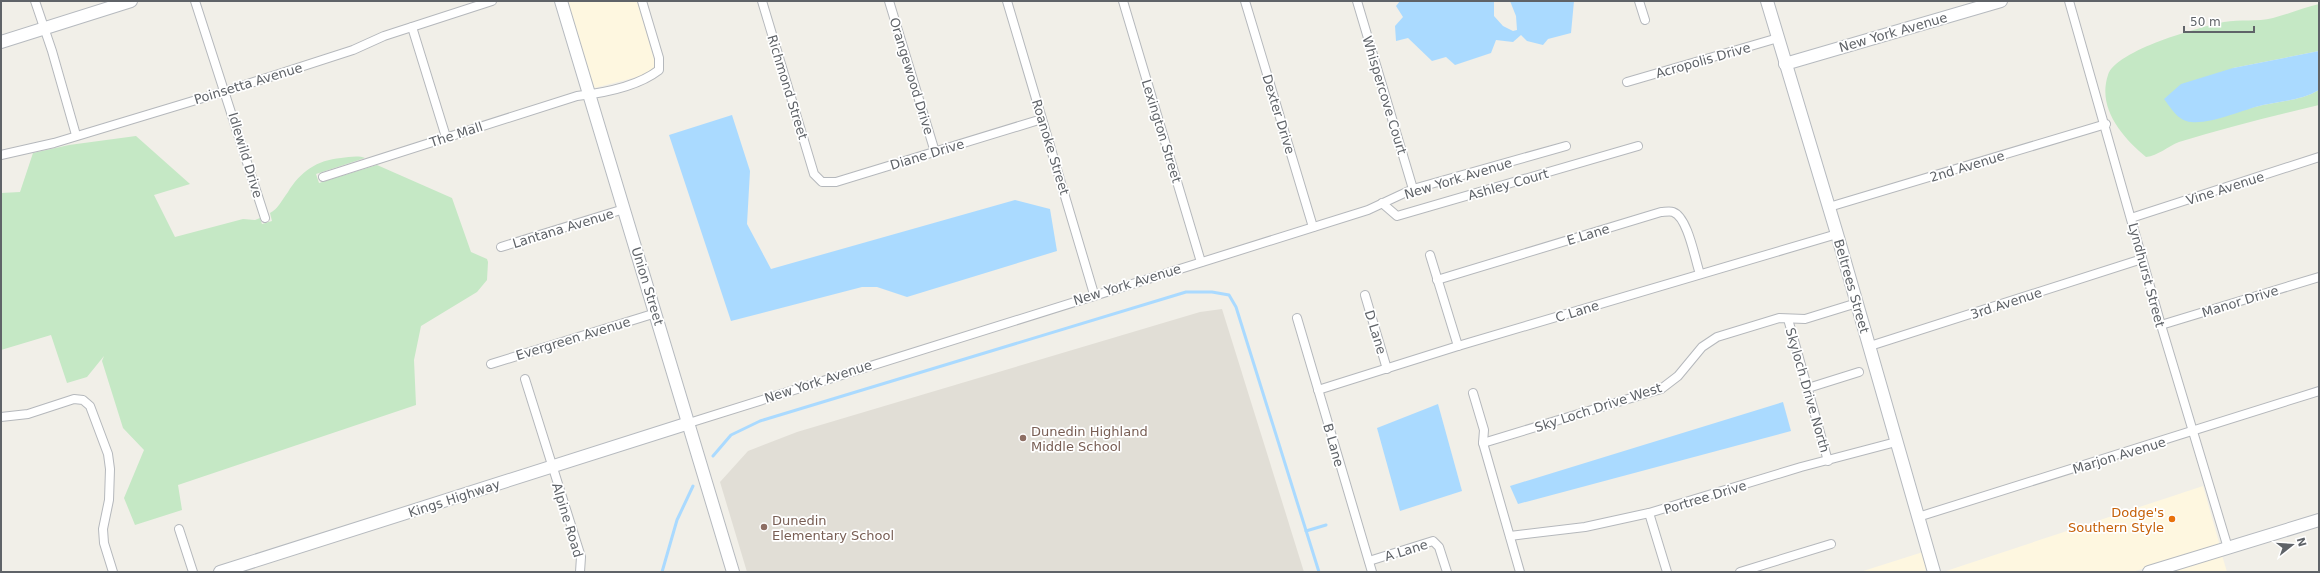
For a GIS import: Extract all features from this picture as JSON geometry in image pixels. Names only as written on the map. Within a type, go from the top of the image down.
[{"type":"street","points":[[34,1],[76,135]]},
{"type":"street","points":[[1,42],[131,1]]},
{"type":"street","name":"Idlewild Drive","points":[[196,1],[226,91],[265,218]]},
{"type":"street","name":"Poinsetta Avenue","points":[[1,155],[54,143],[76,135],[226,91],[353,50],[384,36],[492,1]]},
{"type":"street","name":"Union Street","points":[[561,1],[733,572]]},
{"type":"street","name":"The Mall","points":[[323,178],[446,137],[577,96],[648,79],[659,70],[659,58],[642,1]]},
{"type":"street","name":"Richmond Street","points":[[762,1],[814,174]]},
{"type":"street","name":"Orangewood Drive","points":[[889,1],[935,152]]},
{"type":"street","name":"Roanoke Street","points":[[1007,1],[1094,294]]},
{"type":"street","name":"Lexington Street","points":[[1123,1],[1201,262]]},
{"type":"street","name":"Dexter Drive","points":[[1245,1],[1313,227]]},
{"type":"street","name":"Whispercove Court","points":[[1357,1],[1413,189]]},
{"type":"street","points":[[1639,1],[1645,20]]},
{"type":"street","name":"Beltrees Street","points":[[1767,1],[1870,346],[1934,572]]},
{"type":"street","name":"New York Avenue","points":[[1785,64],[2001,1]]},
{"type":"street","name":"Lyndhurst Street","points":[[2069,1],[2106,124],[2161,325],[2228,548]]},
{"type":"street","points":[[412,27],[446,137]]},
{"type":"street","name":"Acropolis Drive","points":[[1627,82],[1778,38]]},
{"type":"street","name":"Diane Drive","points":[[814,174],[822,182],[836,182],[1042,119]]},
{"type":"street","name":"2nd Avenue","points":[[1829,207],[2106,124]]},
{"type":"street","name":"New York Avenue","points":[[689,423],[1094,294],[1368,210],[1413,189],[1566,146]]},
{"type":"street","name":"Ashley Court","points":[[1382,203],[1397,216],[1638,146]]},
{"type":"street","name":"Vine Avenue","points":[[2131,218],[2319,157]]},
{"type":"street","name":"Lantana Avenue","points":[[501,247],[624,209]]},
{"type":"street","name":"E Lane","points":[[1437,280],[1661,212],[1673,212],[1681,218],[1685,226],[1700,274]]},
{"type":"street","name":"C Lane","points":[[1318,390],[1458,346],[1837,234]]},
{"type":"street","points":[[1430,255],[1458,346]]},
{"type":"street","name":"3rd Avenue","points":[[1870,346],[2142,259]]},
{"type":"street","name":"Manor Drive","points":[[2161,325],[2319,277]]},
{"type":"street","name":"D Lane","points":[[1365,295],[1387,368]]},
{"type":"street","name":"Sky Loch Drive West","points":[[1483,443],[1661,389],[1678,376],[1702,347],[1709,342],[1779,318],[1805,319],[1857,303]]},
{"type":"street","name":"Evergreen Avenue","points":[[491,364],[656,313]]},
{"type":"street","name":"B Lane","points":[[1297,318],[1372,572]]},
{"type":"street","name":"Skyloch Drive North","points":[[1788,318],[1828,461]]},
{"type":"street","points":[[1808,388],[1859,372]]},
{"type":"street","name":"Alpine Road","points":[[525,379],[581,557],[580,572]]},
{"type":"street","name":"Marjon Avenue","points":[[1918,517],[2319,391]]},
{"type":"street","points":[[1473,393],[1484,430],[1483,443],[1520,572]]},
{"type":"street","points":[[1,417],[28,414],[74,398],[83,400],[90,406],[108,454],[110,469],[109,500],[103,529],[104,543],[113,572]]},
{"type":"street","name":"Kings Highway","points":[[220,572],[689,423]]},
{"type":"street","name":"Portree Drive","points":[[1510,536],[1585,527],[1649,513],[1896,442]]},
{"type":"street","points":[[1649,513],[1667,572]]},
{"type":"street","points":[[2149,572],[2319,520]]},
{"type":"street","points":[[179,530],[193,572]]},
{"type":"street","name":"A Lane","points":[[1369,561],[1433,541],[1439,547],[1447,572]]},
{"type":"street","points":[[1740,572],[1831,544]]},
{"type":"shaded area","points":[[566,1],[637,1],[654,59],[654,68],[645,75],[594,88]]},
{"type":"shaded area","name":"Dunedin Highland Middle School","points":[[1222,309],[1304,572],[747,572],[720,482],[748,451],[797,432],[1200,312]]},
{"type":"shaded area","points":[[2203,486],[2220,546],[2132,572],[1943,572]]},
{"type":"shaded area","points":[[1923,552],[1926,572],[1860,572]]},
{"type":"shaded area","points":[[2222,555],[2227,572],[2166,572]]},
{"type":"green space","points":[[2319,4],[2319,51],[2233,68],[2190,122],[2299,98],[2319,90],[2319,105],[2249,122],[2179,142],[2155,155],[2146,157],[2128,140],[2114,121],[2106,99],[2105,87],[2108,75],[2114,66],[2126,57],[2160,41],[2197,29],[2230,21],[2273,18]]},
{"type":"green space","points":[[136,136],[190,184],[154,195],[175,237],[243,219],[255,220],[260,218],[262,224],[272,221],[270,213],[278,207],[293,185],[310,168],[332,159],[359,157],[365,158],[316,174],[319,183],[377,165],[452,198],[471,252],[487,259],[488,262],[487,280],[477,292],[421,326],[414,360],[416,405],[178,485],[182,510],[135,525],[124,498],[144,450],[123,428],[102,361],[104,356],[87,377],[67,383],[51,335],[1,350],[1,193],[20,192],[33,153],[69,145]]},
{"type":"water","points":[[1400,1],[1494,1],[1494,16],[1503,26],[1513,31],[1517,30],[1516,16],[1510,1],[1574,1],[1571,33],[1548,39],[1543,45],[1527,41],[1521,35],[1513,42],[1496,40],[1491,53],[1455,65],[1446,57],[1432,61],[1408,38],[1396,41],[1395,26],[1403,17],[1396,6]]},
{"type":"water","points":[[2319,51],[2319,90],[2306,96],[2263,105],[2217,119],[2199,122],[2191,122],[2182,119],[2175,114],[2164,99],[2181,84],[2233,68]]},
{"type":"water","points":[[732,115],[750,171],[747,224],[771,269],[1015,200],[1050,209],[1057,251],[907,297],[877,287],[862,287],[731,321],[669,135]]},
{"type":"water","points":[[1783,402],[1791,431],[1518,504],[1510,486]]},
{"type":"water","points":[[1438,404],[1462,491],[1400,511],[1377,428]]},
{"type":"waterway","points":[[713,456],[731,435],[760,421],[1186,292],[1212,292],[1229,295],[1236,307],[1319,572]]},
{"type":"waterway","points":[[662,572],[677,520],[693,486]]},
{"type":"waterway","points":[[1306,531],[1326,525]]},
{"type":"place","name":"Dunedin Highland Middle School","points":[[1023,438]]},
{"type":"place","name":"Dodge's Southern Style","points":[[2172,519]]},
{"type":"place","name":"Dunedin Elementary School","points":[[764,527]]}]
